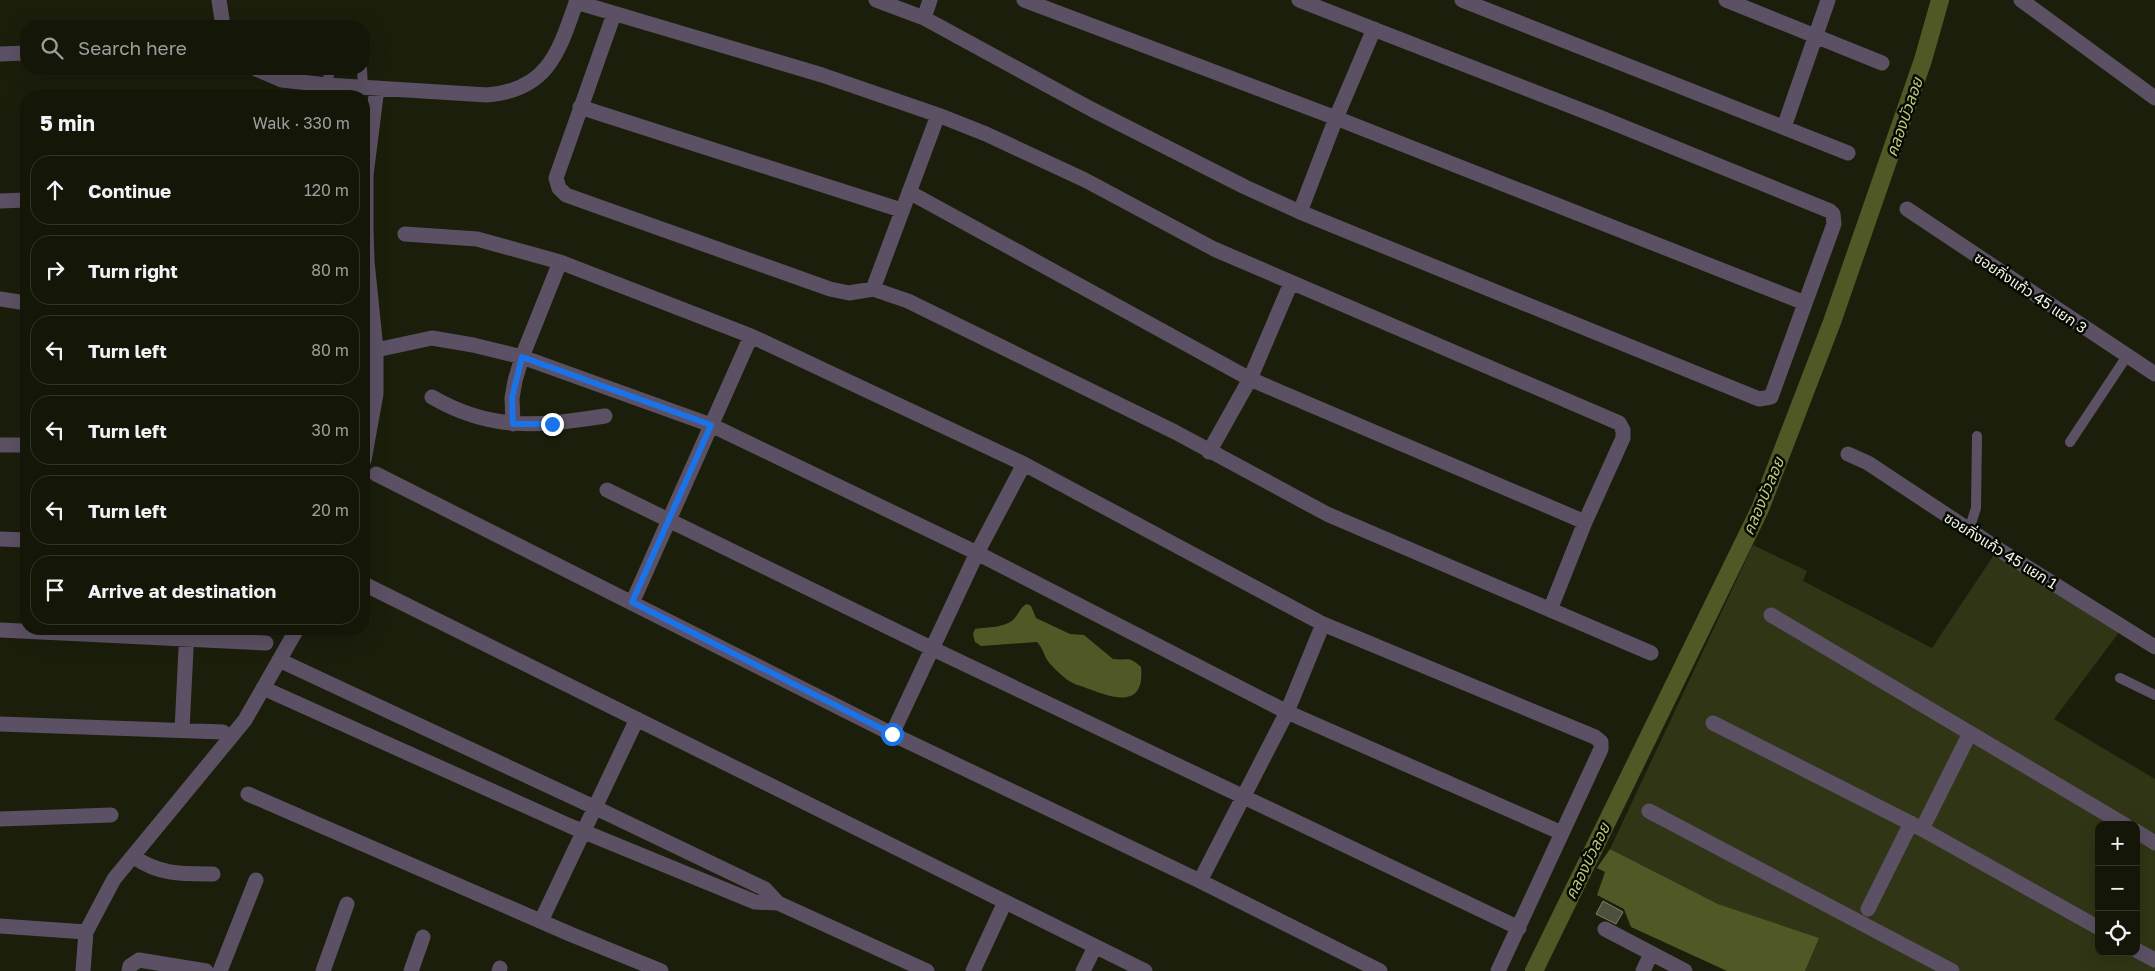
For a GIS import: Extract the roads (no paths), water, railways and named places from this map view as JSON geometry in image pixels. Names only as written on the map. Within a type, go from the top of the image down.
[{"type":"street","points":[[219,0],[221,20]]},
{"type":"street","points":[[876,0],[924,18],[1091,109],[1245,187],[1300,212],[1759,399],[1771,397],[1834,224],[1833,214],[1830,211],[1599,116],[1299,0]]},
{"type":"street","points":[[924,18],[930,0]]},
{"type":"street","points":[[1024,0],[1336,118],[1805,303]]},
{"type":"street","points":[[1462,0],[1784,126],[1848,153]]},
{"type":"street","points":[[1726,0],[1882,63]]},
{"type":"street","points":[[1784,126],[1828,0]]},
{"type":"street","points":[[2021,0],[2155,98]]},
{"type":"street","points":[[270,75],[282,80],[327,85],[487,95],[507,93],[529,83],[548,67],[560,46],[576,1],[614,14],[822,75],[938,115],[1037,156],[1214,249],[1619,423],[1623,438],[1585,522],[1550,610]]},
{"type":"street","points":[[614,14],[556,178],[559,188],[566,195],[830,289],[850,293],[873,289],[908,301],[1175,432],[1327,514],[1651,653]]},
{"type":"street","points":[[1300,212],[1336,118],[1374,29]]},
{"type":"street","points":[[0,54],[20,53]]},
{"type":"street","points":[[580,107],[901,210]]},
{"type":"street","points":[[873,289],[938,115]]},
{"type":"street","points":[[909,192],[1250,380],[1585,522]]},
{"type":"street","points":[[0,200],[20,200]]},
{"type":"street","name":"ซอยกิ่งแก้ว 45 แยก 3","points":[[1907,209],[2155,374]]},
{"type":"street","points":[[405,234],[478,240],[560,262],[751,336],[1024,464],[1323,624],[1595,737],[1601,742],[1601,749],[1498,971]]},
{"type":"street","points":[[513,424],[512,398],[522,357],[560,262]]},
{"type":"street","points":[[1209,452],[1250,380],[1292,283]]},
{"type":"street","points":[[0,299],[20,302]]},
{"type":"street","points":[[370,301],[376,350],[376,394],[370,427]]},
{"type":"street","points":[[632,602],[751,336]]},
{"type":"street","points":[[376,350],[432,338],[473,345],[522,357],[711,425],[976,553],[1287,712],[1562,834]]},
{"type":"street","points":[[432,397],[453,409],[477,418],[513,424],[552,424],[605,416]]},
{"type":"street","points":[[0,445],[20,445]]},
{"type":"street","name":"ซอยกิ่งแก้ว 45 แยก 1","points":[[1848,454],[1868,463],[1969,530],[2155,647]]},
{"type":"street","points":[[892,734],[976,553],[1024,464]]},
{"type":"street","points":[[376,474],[892,734],[1380,971]]},
{"type":"street","points":[[607,490],[931,648],[1518,928]]},
{"type":"street","points":[[0,540],[20,540]]},
{"type":"street","points":[[370,587],[1145,971]]},
{"type":"street","points":[[1771,615],[2118,821]]},
{"type":"street","points":[[1200,882],[1287,712],[1323,624]]},
{"type":"street","points":[[0,630],[20,630]]},
{"type":"street","points":[[182,730],[186,635]]},
{"type":"street","points":[[202,635],[266,643]]},
{"type":"street","points":[[83,971],[86,932],[114,879],[245,720],[294,635]]},
{"type":"street","points":[[278,660],[765,889],[778,903]]},
{"type":"street","points":[[263,688],[584,832],[755,902],[778,903],[927,971]]},
{"type":"street","points":[[541,921],[637,720]]},
{"type":"street","points":[[1713,723],[1916,826],[2095,926]]},
{"type":"street","points":[[0,724],[222,732]]},
{"type":"street","points":[[1868,909],[1970,733]]},
{"type":"street","points":[[248,794],[660,971]]},
{"type":"street","points":[[1649,811],[1952,971]]},
{"type":"street","points":[[0,819],[111,815]]},
{"type":"street","points":[[2140,834],[2155,842]]},
{"type":"street","points":[[134,857],[148,867],[174,873],[213,874]]},
{"type":"street","points":[[220,971],[256,880]]},
{"type":"street","points":[[973,971],[1005,902]]},
{"type":"street","points":[[323,971],[347,904]]},
{"type":"street","points":[[0,926],[86,932]]},
{"type":"street","points":[[1605,929],[1685,971]]},
{"type":"street","points":[[411,971],[423,937]]},
{"type":"street","points":[[1083,971],[1095,947]]},
{"type":"street","points":[[2140,952],[2155,960]]},
{"type":"street","points":[[1643,971],[1652,954]]},
{"type":"street","points":[[129,971],[130,966],[139,960],[206,971]]},
{"type":"lane","points":[[327,85],[329,75]]},
{"type":"lane","points":[[365,75],[370,88]]},
{"type":"lane","points":[[2070,442],[2127,356]]},
{"type":"lane","points":[[1969,530],[1976,508],[1977,436]]},
{"type":"lane","points":[[2120,678],[2155,696]]},
{"type":"waterway","name":"คลองบัวลอย","points":[[1534,971],[1760,509],[1832,322],[1923,60],[1940,0]]}]
